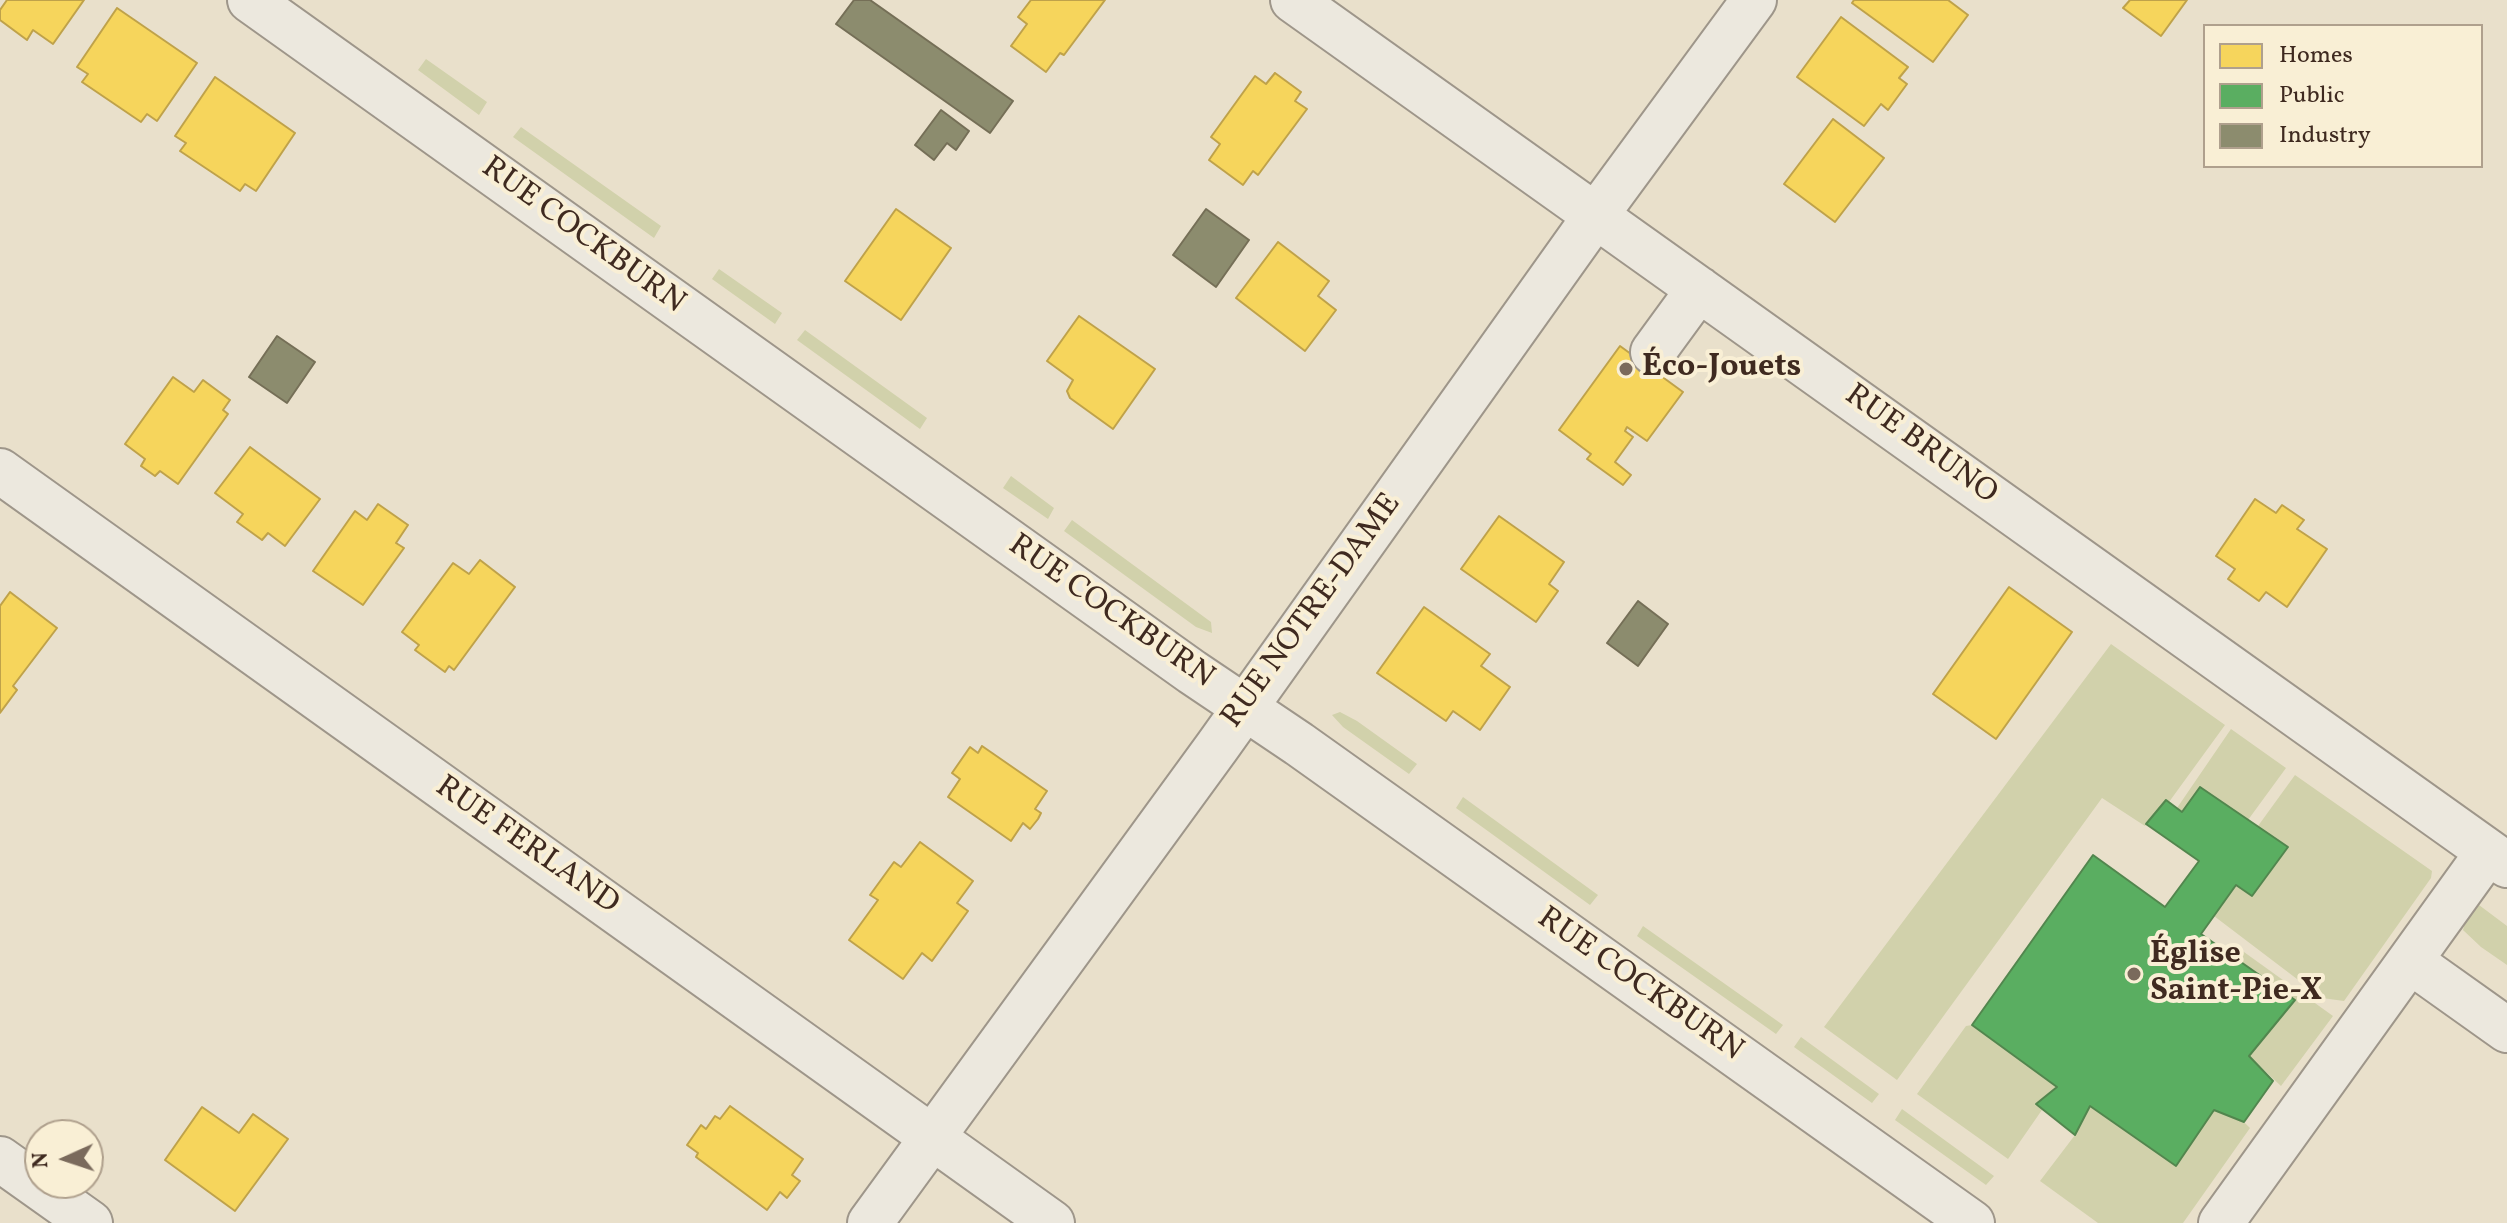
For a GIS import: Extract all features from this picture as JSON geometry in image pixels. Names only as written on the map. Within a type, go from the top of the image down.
[{"type":"street","name":"RUE COCKBURN","points":[[250,0],[1972,1223]]},
{"type":"street","name":"RUE BRUNO","points":[[1293,0],[2498,859]]},
{"type":"street","name":"RUE NOTRE-DAME","points":[[870,1223],[1754,0]]},
{"type":"street","points":[[1653,352],[1699,289]]},
{"type":"street","name":"RUE FERLAND","points":[[0,471],[1052,1223]]},
{"type":"street","points":[[2221,1223],[2410,961],[2498,859]]},
{"type":"street","points":[[2410,961],[2507,1030]]},
{"type":"street","points":[[0,1159],[90,1223]]},
{"type":"green space","points":[[426,59],[487,102],[479,115],[418,70]]},
{"type":"green space","points":[[521,127],[661,226],[654,238],[513,137]]},
{"type":"green space","points":[[719,269],[782,313],[775,324],[712,279]]},
{"type":"green space","points":[[805,330],[927,418],[920,429],[797,340]]},
{"type":"green space","points":[[1011,476],[1054,508],[1048,519],[1003,488]]},
{"type":"green space","points":[[1072,520],[1211,622],[1212,633],[1196,627],[1064,531]]},
{"type":"green space","points":[[2111,644],[2225,725],[2169,802],[2165,801],[2145,826],[2102,798],[1897,1080],[1824,1027]]},
{"type":"green space","points":[[1340,712],[1417,764],[1409,774],[1343,727],[1332,715]]},
{"type":"green space","points":[[2231,729],[2286,768],[2248,820],[2201,788],[2182,812],[2177,808]]},
{"type":"green space","points":[[2295,775],[2432,871],[2431,878],[2344,1001],[2322,998],[2214,916],[2236,885],[2253,895],[2288,848],[2258,826]]},
{"type":"green space","points":[[1463,797],[1598,895],[1590,905],[1456,808]]},
{"type":"green space","points":[[2479,905],[2507,926],[2507,965],[2463,930]]},
{"type":"green space","points":[[1643,926],[1783,1025],[1776,1034],[1637,936]]},
{"type":"green space","points":[[2237,947],[2333,1016],[2281,1086],[2249,1056],[2294,1000],[2223,949]]},
{"type":"green space","points":[[1972,1025],[2057,1087],[2036,1103],[2044,1107],[2008,1159],[1917,1094],[1966,1026]]},
{"type":"green space","points":[[1801,1037],[1879,1094],[1872,1103],[1794,1047]]},
{"type":"green space","points":[[2090,1106],[2176,1165],[2214,1110],[2244,1122],[2250,1128],[2183,1223],[2098,1223],[2040,1181],[2075,1135]]},
{"type":"green space","points":[[1902,1109],[1994,1176],[1986,1185],[1895,1120]]},
{"type":"building: Homes","points":[[7,0],[84,0],[53,44],[33,30],[27,40],[0,20],[0,10]]},
{"type":"building: Homes","points":[[1031,0],[1105,0],[1064,55],[1060,53],[1046,72],[1011,46],[1027,24],[1018,17]]},
{"type":"building: Homes","points":[[1854,0],[1948,0],[1968,15],[1933,62],[1852,3]]},
{"type":"building: Homes","points":[[2130,0],[2187,0],[2161,36],[2123,8]]},
{"type":"building: Homes","points":[[117,8],[197,63],[157,121],[147,114],[141,122],[82,82],[88,74],[77,67]]},
{"type":"building: Homes","points":[[1841,17],[1908,67],[1899,78],[1907,84],[1888,110],[1881,104],[1864,126],[1797,77]]},
{"type":"building: Homes","points":[[1275,73],[1301,92],[1295,101],[1307,109],[1258,175],[1253,171],[1243,185],[1209,160],[1220,144],[1211,137],[1255,76],[1266,84]]},
{"type":"building: Homes","points":[[215,77],[295,133],[256,191],[245,184],[240,191],[180,151],[186,143],[175,136]]},
{"type":"building: Homes","points":[[1833,119],[1884,158],[1835,222],[1784,184]]},
{"type":"building: Homes","points":[[896,209],[951,248],[901,320],[845,281]]},
{"type":"building: Homes","points":[[1278,242],[1329,281],[1318,296],[1336,310],[1305,351],[1236,298]]},
{"type":"building: Homes","points":[[1079,316],[1155,369],[1113,429],[1070,398],[1067,391],[1073,380],[1047,361]]},
{"type":"building: Homes","points":[[1620,346],[1683,392],[1647,441],[1627,427],[1625,431],[1633,437],[1615,462],[1631,475],[1623,485],[1587,459],[1591,454],[1559,430]]},
{"type":"building: Homes","points":[[173,377],[194,392],[203,380],[230,400],[223,410],[228,414],[178,484],[160,471],[155,476],[141,466],[145,459],[125,444]]},
{"type":"building: Homes","points":[[250,447],[320,499],[285,546],[268,533],[262,540],[237,522],[243,514],[215,493]]},
{"type":"building: Homes","points":[[2255,499],[2276,513],[2282,505],[2304,520],[2297,529],[2327,549],[2287,607],[2266,592],[2259,601],[2228,579],[2235,569],[2216,556]]},
{"type":"building: Homes","points":[[378,504],[408,525],[396,543],[404,548],[363,605],[313,571],[355,511],[367,520]]},
{"type":"building: Homes","points":[[1499,516],[1564,562],[1549,584],[1558,591],[1536,622],[1461,569]]},
{"type":"building: Homes","points":[[480,560],[515,587],[454,670],[449,666],[445,672],[415,650],[419,645],[402,632],[453,563],[469,574]]},
{"type":"building: Homes","points":[[2009,587],[2072,632],[1996,739],[1933,694]]},
{"type":"building: Homes","points":[[10,592],[57,628],[13,686],[17,690],[0,713],[0,606]]},
{"type":"building: Homes","points":[[1424,607],[1490,654],[1481,666],[1510,687],[1480,730],[1453,711],[1446,721],[1377,673]]},
{"type":"building: Homes","points":[[982,746],[1047,791],[1035,809],[1041,813],[1038,819],[1030,829],[1023,823],[1011,841],[948,797],[960,779],[952,773],[970,747],[978,753]]},
{"type":"building: Homes","points":[[920,842],[973,881],[957,903],[968,911],[932,961],[922,953],[903,979],[849,940],[878,900],[870,895],[894,862],[901,867]]},
{"type":"building: Homes","points":[[730,1106],[803,1159],[792,1175],[800,1181],[787,1198],[780,1192],[767,1210],[696,1157],[698,1153],[687,1145],[701,1125],[706,1129],[715,1116],[720,1119]]},
{"type":"building: Homes","points":[[202,1107],[239,1133],[253,1114],[288,1139],[235,1211],[165,1160]]},
{"type":"building: Public","name":"Église Saint-Pie-X","points":[[2200,787],[2288,847],[2252,896],[2236,885],[2201,934],[2295,1000],[2249,1056],[2273,1081],[2244,1122],[2214,1110],[2176,1166],[2090,1106],[2075,1135],[2036,1104],[2057,1087],[1972,1025],[2093,855],[2165,907],[2199,861],[2146,824],[2166,800],[2182,812]]},
{"type":"building: Industry","points":[[854,0],[870,0],[1013,101],[990,133],[836,24]]},
{"type":"building: Industry","points":[[941,110],[969,131],[956,150],[947,143],[934,160],[915,145]]},
{"type":"building: Industry","points":[[1206,209],[1249,240],[1216,287],[1173,255]]},
{"type":"building: Industry","points":[[277,336],[315,362],[287,403],[249,377]]},
{"type":"building: Industry","points":[[1638,601],[1668,624],[1638,666],[1607,643]]},
{"type":"place","name":"Éco-Jouets","points":[[1626,369]]},
{"type":"place","name":"Église Saint-Pie-X","points":[[2134,974]]}]
